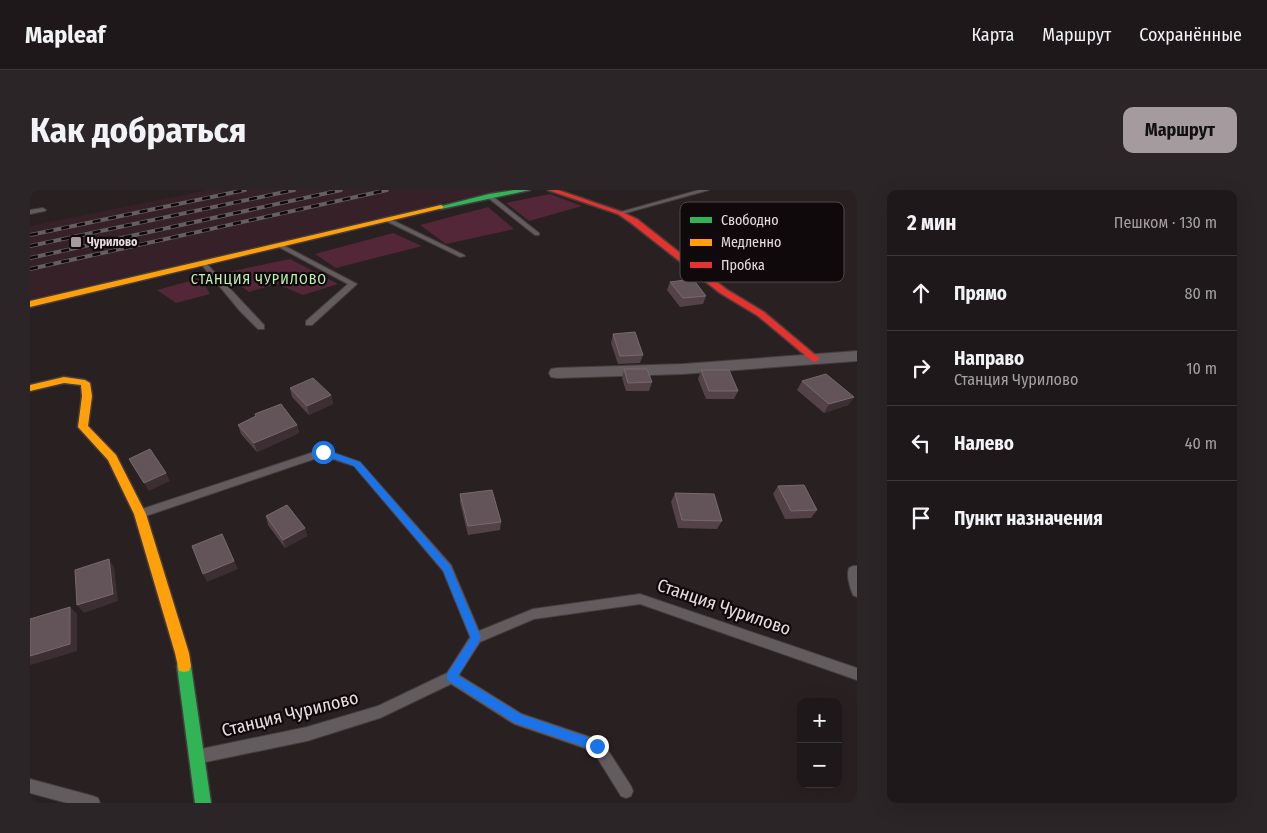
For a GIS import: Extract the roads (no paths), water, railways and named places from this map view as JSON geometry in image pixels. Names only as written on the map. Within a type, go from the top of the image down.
[{"type":"street","points":[[30,304],[489,196],[527,190]]},
{"type":"street","points":[[551,190],[620,213],[634,221],[680,257]]},
{"type":"street","points":[[712,282],[761,314],[815,359]]},
{"type":"street","points":[[556,372],[693,369],[857,356]]},
{"type":"street","points":[[30,388],[64,380],[86,383],[87,396],[83,427],[112,458],[140,514],[182,654],[195,757],[203,803]]},
{"type":"lane","points":[[620,213],[706,190]]},
{"type":"lane","points":[[489,196],[537,234]]},
{"type":"lane","points":[[30,212],[43,210]]},
{"type":"lane","points":[[388,220],[462,256]]},
{"type":"lane","points":[[279,245],[354,284],[309,323]]},
{"type":"lane","points":[[203,263],[243,309],[261,326]]},
{"type":"lane","points":[[140,514],[323,452],[357,464],[447,568],[476,638],[451,677],[519,719],[597,746],[626,791]]},
{"type":"lane","points":[[857,571],[853,572],[857,592]]},
{"type":"lane","name":"Станция Чурилово","points":[[476,638],[533,614],[640,599],[857,674]]},
{"type":"lane","name":"Станция Чурилово","points":[[195,757],[308,734],[371,714],[451,677]]},
{"type":"lane","points":[[30,786],[93,803]]},
{"type":"railway","points":[[30,235],[245,190]]},
{"type":"railway","points":[[30,246],[294,190]]},
{"type":"railway","points":[[30,258],[341,190]]},
{"type":"railway","points":[[30,269],[387,190]]},
{"type":"place","name":"Чурилово","points":[[76,242]]},
{"type":"district","name":"СТАНЦИЯ ЧУРИЛОВО","points":[[259,279]]}]
